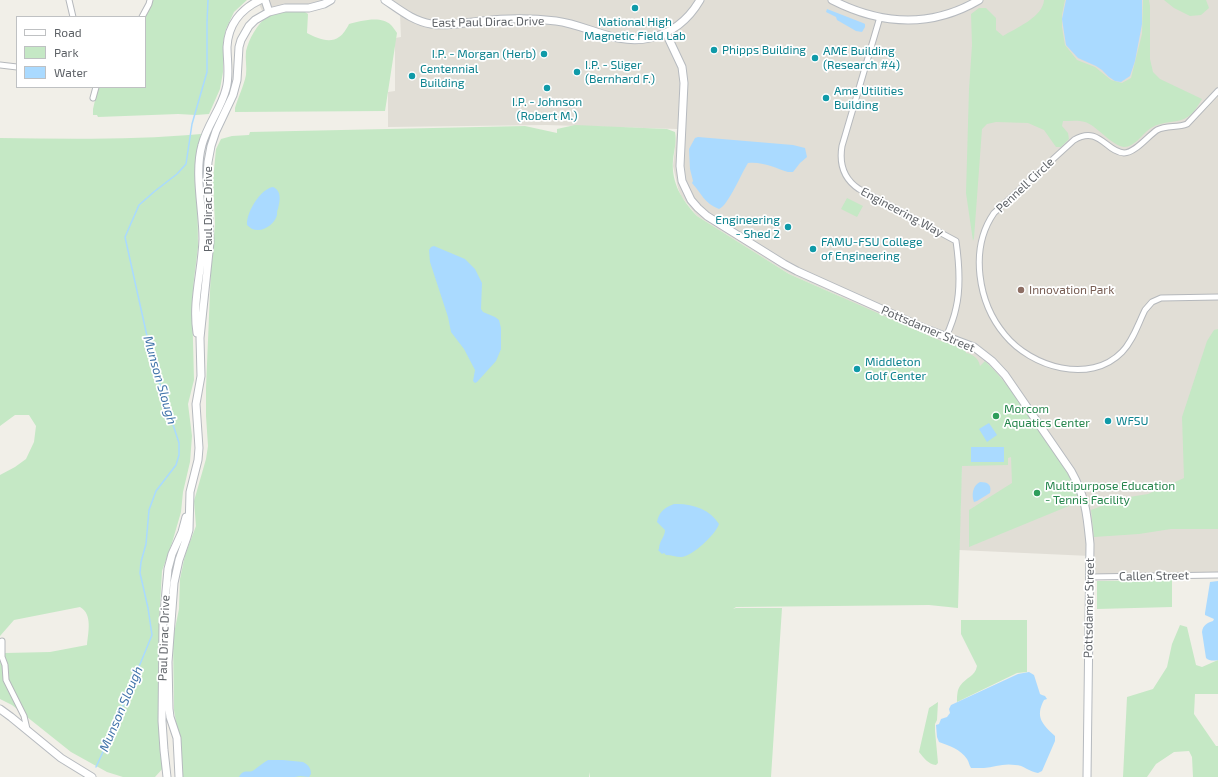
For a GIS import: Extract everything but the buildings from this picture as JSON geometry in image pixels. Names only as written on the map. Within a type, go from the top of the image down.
[{"type":"street","points":[[69,0],[73,16]]},
{"type":"street","points":[[143,16],[150,0]]},
{"type":"street","name":"Paul Dirac Drive","points":[[167,777],[162,715],[162,639],[165,592],[170,561],[184,526],[191,486],[198,460],[199,448],[196,409],[201,376],[195,310],[202,240],[199,168],[200,153],[207,131],[227,88],[228,41],[232,26],[246,8],[260,0]]},
{"type":"street","points":[[266,0],[269,12]]},
{"type":"street","name":"Paul Dirac Drive","points":[[199,345],[210,242],[207,178],[209,154],[216,131],[236,87],[241,40],[249,26],[255,20],[269,12],[285,8],[308,8],[324,4],[331,0]]},
{"type":"street","name":"East Paul Dirac Drive","points":[[385,0],[413,18],[438,25],[498,19],[532,19],[569,23],[622,39],[650,38],[666,33],[686,19],[700,0]]},
{"type":"street","points":[[832,0],[880,17],[905,20],[927,19],[950,14],[979,0]]},
{"type":"street","name":"Engineering Way","points":[[880,17],[842,146],[841,164],[850,182],[859,190],[956,241],[958,298],[955,313],[946,338]]},
{"type":"street","name":"Pottsdamer Street","points":[[666,33],[682,67],[684,83],[680,173],[688,196],[698,208],[707,216],[790,268],[946,338],[974,347],[998,367],[1071,471],[1082,492],[1087,512],[1090,544],[1087,777]]},
{"type":"street","points":[[0,66],[16,67]]},
{"type":"street","points":[[94,98],[96,88]]},
{"type":"street","name":"Pennell Circle","points":[[1218,91],[1187,124],[1160,129],[1130,152],[1121,152],[1100,139],[1091,136],[1082,136],[1074,140],[994,213],[987,224],[982,237],[980,268],[982,288],[987,307],[1005,336],[1032,357],[1055,366],[1072,370],[1086,370],[1099,367],[1117,357],[1130,342],[1148,305],[1156,300],[1173,297],[1218,297]]},
{"type":"street","name":"Paul Dirac Drive","points":[[179,777],[177,738],[169,709],[168,662],[175,575],[189,530],[189,503]]},
{"type":"street","name":"Callen Street","points":[[1090,577],[1218,576]]},
{"type":"street","points":[[2,641],[2,657],[5,665],[6,680],[24,716],[27,730]]},
{"type":"street","points":[[0,709],[61,758],[92,777]]},
{"type":"shaded area","points":[[257,0],[335,0],[322,7],[279,11],[265,17]]},
{"type":"shaded area","name":"Innovation Park","points":[[380,0],[1218,0],[1218,576],[1090,577],[1090,556],[959,550],[963,420],[841,297],[789,274],[697,216],[681,196],[678,188],[673,166],[677,129],[546,125],[388,127],[388,92],[395,91],[395,38],[401,37],[400,14]]},
{"type":"green space","points":[[151,0],[247,0],[234,12],[226,29],[223,43],[223,72],[220,89],[209,114],[98,117],[97,115],[93,115],[98,88],[146,88],[145,16]]},
{"type":"green space","points":[[1044,0],[1065,0],[1062,15],[1062,27],[1065,45],[1077,60],[1095,67],[1111,80],[1122,83],[1131,78],[1142,34],[1143,0],[1149,0],[1150,59],[1153,72],[1160,79],[1202,99],[1189,116],[1181,120],[1161,124],[1151,128],[1132,145],[1124,147],[1114,143],[1094,127],[1083,121],[1063,121],[1062,126],[1068,133],[1069,139],[1061,147],[1056,147],[1044,130],[1028,123],[996,122],[987,124],[982,129],[973,241],[966,193],[969,89],[972,45],[971,14],[979,8],[986,8],[996,18],[996,30],[1003,36],[1034,17],[1039,12]]},
{"type":"green space","points":[[1164,0],[1206,0],[1209,8],[1201,15],[1190,16],[1174,8]]},
{"type":"green space","points":[[288,11],[305,12],[308,14],[307,33],[327,40],[339,37],[349,24],[359,21],[376,19],[387,22],[391,25],[397,33],[385,111],[235,112],[246,75],[246,51],[251,37],[263,20],[267,17]]},
{"type":"green space","points":[[575,125],[667,129],[675,132],[676,142],[673,168],[676,184],[682,197],[697,216],[789,274],[941,341],[962,348],[966,351],[966,353],[975,357],[980,366],[985,361],[1010,389],[1046,441],[1065,465],[1081,501],[969,547],[969,510],[1012,483],[1011,457],[1008,458],[1008,465],[962,466],[958,608],[929,605],[736,607],[733,609],[782,608],[771,777],[590,777],[589,772],[589,777],[182,777],[174,710],[173,638],[179,609],[180,579],[185,555],[196,526],[194,501],[206,459],[208,446],[206,388],[211,268],[215,224],[213,180],[216,149],[221,139],[232,136],[249,135],[250,132],[525,126],[557,133],[557,129]]},
{"type":"green space","points":[[201,134],[197,155],[198,247],[192,303],[194,380],[188,404],[192,436],[190,462],[183,492],[181,512],[162,571],[159,624],[164,767],[155,777],[123,777],[107,772],[71,752],[12,705],[0,699],[0,663],[5,653],[50,652],[87,645],[89,624],[87,614],[80,607],[14,620],[0,636],[0,475],[26,459],[34,442],[36,426],[29,415],[15,415],[0,426],[0,138],[76,139]]},
{"type":"green space","points":[[847,198],[863,206],[857,217],[841,209]]},
{"type":"green space","points":[[1218,329],[1218,529],[1171,529],[1139,534],[1094,537],[1091,510],[1123,498],[1148,494],[1184,478],[1182,417],[1207,341],[1214,330]]},
{"type":"green space","points":[[1172,580],[1172,607],[1097,609],[1097,581]]},
{"type":"green space","points":[[961,620],[1027,620],[1027,672],[1017,673],[957,702],[959,688],[962,683],[972,675],[977,666],[961,634]]},
{"type":"green space","points":[[1180,625],[1187,627],[1196,665],[1202,667],[1218,660],[1218,694],[1195,694],[1194,714],[1216,746],[1218,746],[1218,777],[1193,777],[1192,757],[1189,751],[1174,752],[1156,764],[1147,777],[1123,777],[1127,697],[1153,689],[1167,667],[1172,644]]},
{"type":"green space","points":[[938,702],[937,720],[935,724],[938,763],[936,765],[928,762],[919,752],[929,708]]},
{"type":"water","points":[[1066,0],[1142,0],[1142,24],[1135,61],[1130,76],[1121,82],[1115,81],[1096,66],[1078,58],[1066,45],[1062,19]]},
{"type":"water","points":[[827,9],[863,23],[865,24],[865,27],[862,32],[856,31],[826,12]]},
{"type":"water","points":[[698,137],[793,145],[805,148],[807,157],[793,172],[788,172],[763,164],[748,163],[731,196],[723,207],[719,209],[710,204],[692,183],[689,149],[695,138]]},
{"type":"water","points":[[273,187],[278,191],[280,196],[276,218],[264,229],[252,229],[247,225],[251,208],[263,192]]},
{"type":"water","points":[[434,246],[465,259],[475,269],[482,283],[481,309],[483,312],[499,320],[501,328],[501,349],[496,361],[475,383],[473,381],[475,370],[464,349],[451,332],[448,317],[430,262],[429,250]]},
{"type":"water","points":[[989,423],[997,435],[987,442],[979,429]]},
{"type":"water","points":[[971,447],[1004,447],[1004,462],[971,462]]},
{"type":"water","points":[[980,482],[989,484],[990,493],[974,502],[973,490]]},
{"type":"water","points":[[674,504],[700,508],[711,514],[719,524],[703,544],[686,556],[681,557],[666,555],[664,553],[662,554],[658,550],[665,530],[657,522],[659,516],[667,507]]},
{"type":"water","points":[[1218,581],[1218,660],[1209,660],[1206,658],[1202,632],[1204,626],[1214,619],[1205,615],[1205,613],[1210,582]]},
{"type":"water","points":[[1029,672],[1034,675],[1040,694],[1045,696],[1047,699],[1044,700],[1041,706],[1041,720],[1055,736],[1055,741],[1042,771],[1038,773],[1018,765],[971,768],[967,759],[961,753],[954,748],[939,742],[936,725],[939,724],[941,719],[947,717],[950,713],[949,709],[951,705],[1018,674]]},
{"type":"water","points":[[268,760],[303,762],[307,764],[311,770],[311,774],[309,777],[239,777],[244,772],[254,770]]},
{"type":"waterway","name":"Munson Slough","points":[[96,767],[152,635],[148,608],[140,573],[141,562],[146,544],[149,510],[156,491],[176,465],[179,455],[179,443],[153,363],[125,237],[139,205],[177,174],[186,164],[192,124],[207,72],[208,0]]},
{"type":"place","name":"National High Magnetic Field Lab","points":[[635,8]]},
{"type":"place","name":"Phipps Building","points":[[714,50]]},
{"type":"place","name":"I.P. - Morgan (Herb)","points":[[544,54]]},
{"type":"place","name":"AME Building (Research #4)","points":[[815,58]]},
{"type":"place","name":"I.P. - Sliger (Bernhard F.)","points":[[577,72]]},
{"type":"place","name":"Centennial Building","points":[[412,76]]},
{"type":"place","name":"I.P. - Johnson (Robert M.)","points":[[547,88]]},
{"type":"place","name":"Ame Utilities Building","points":[[826,98]]},
{"type":"place","name":"Engineering - Shed 2","points":[[788,227]]},
{"type":"place","name":"FAMU-FSU College of Engineering","points":[[813,249]]},
{"type":"place","name":"Innovation Park","points":[[1021,290]]},
{"type":"place","name":"Middleton Golf Center","points":[[857,369]]},
{"type":"place","name":"Morcom Aquatics Center","points":[[996,416]]},
{"type":"place","name":"WFSU","points":[[1108,421]]},
{"type":"place","name":"Multipurpose Education - Tennis Facility","points":[[1037,493]]}]
